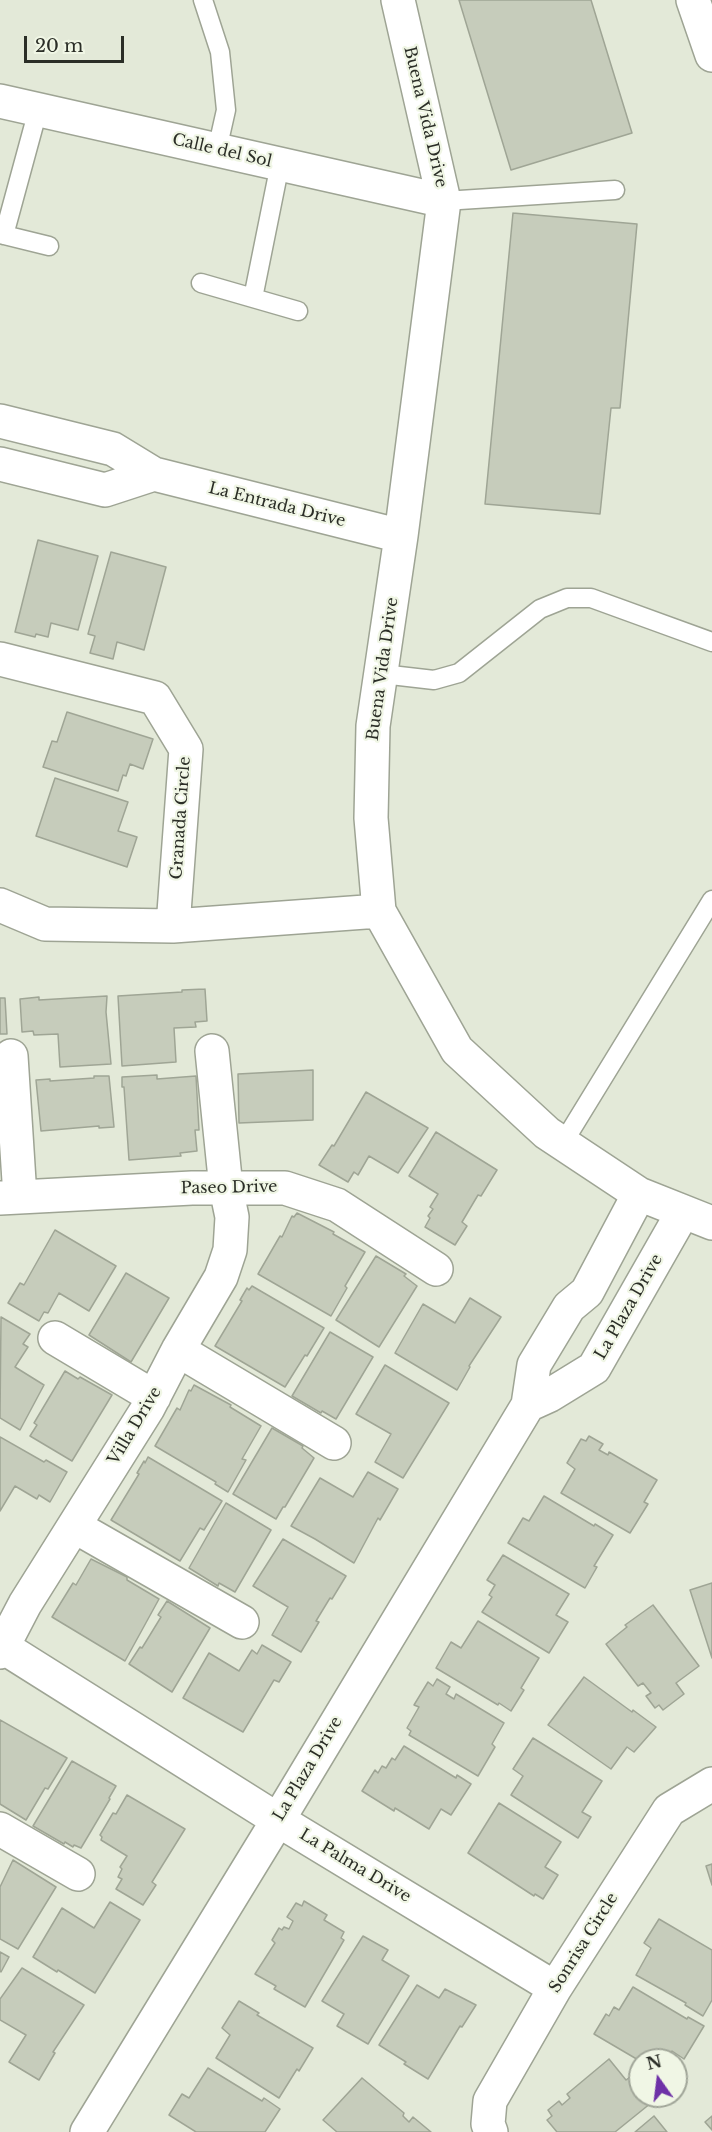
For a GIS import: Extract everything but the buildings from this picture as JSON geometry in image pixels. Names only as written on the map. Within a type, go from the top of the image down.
[{"type":"street","name":"Buena Vida Drive","points":[[398,0],[444,201],[401,536],[373,726],[371,818],[379,911],[457,1050],[547,1133],[639,1194],[698,1217]]},
{"type":"street","points":[[693,0],[712,55]]},
{"type":"street","name":"Calle del Sol","points":[[0,101],[444,201]]},
{"type":"street","name":"La Entrada Drive","points":[[0,421],[112,448],[154,474],[401,536]]},
{"type":"street","points":[[0,464],[105,490],[154,474]]},
{"type":"street","name":"Granada Circle","points":[[0,660],[155,698],[186,749],[173,926]]},
{"type":"street","points":[[0,905],[45,924],[173,926],[379,911]]},
{"type":"street","name":"Villa Drive","points":[[2,1650],[24,1604],[154,1397],[178,1350],[221,1277],[230,1250],[232,1217],[226,1188],[212,1051]]},
{"type":"street","points":[[10,1197],[11,1056]]},
{"type":"street","name":"Paseo Drive","points":[[10,1197],[226,1188],[285,1188],[337,1205],[436,1269]]},
{"type":"street","name":"La Plaza Drive","points":[[87,2132],[528,1405],[534,1365],[569,1307],[587,1292],[639,1194]]},
{"type":"street","name":"La Plaza Drive","points":[[528,1405],[550,1395],[594,1368],[698,1217]]},
{"type":"street","points":[[55,1338],[154,1397]]},
{"type":"street","points":[[178,1350],[334,1443]]},
{"type":"street","points":[[74,1526],[242,1622]]},
{"type":"street","name":"La Palma Drive","points":[[2,1650],[555,1988]]},
{"type":"street","name":"Sonrisa Circle","points":[[490,2128],[490,2101],[555,1988],[669,1810],[712,1784]]},
{"type":"street","points":[[0,1829],[78,1874]]},
{"type":"lane","points":[[202,0],[220,52],[226,110],[217,150]]},
{"type":"lane","points":[[39,110],[2,234],[49,246]]},
{"type":"lane","points":[[254,298],[280,164]]},
{"type":"lane","points":[[444,201],[615,190]]},
{"type":"lane","points":[[201,283],[297,310]]},
{"type":"lane","points":[[382,674],[434,680],[459,673],[540,609],[567,598],[591,598],[712,642]]},
{"type":"lane","points":[[563,1143],[712,900]]}]
